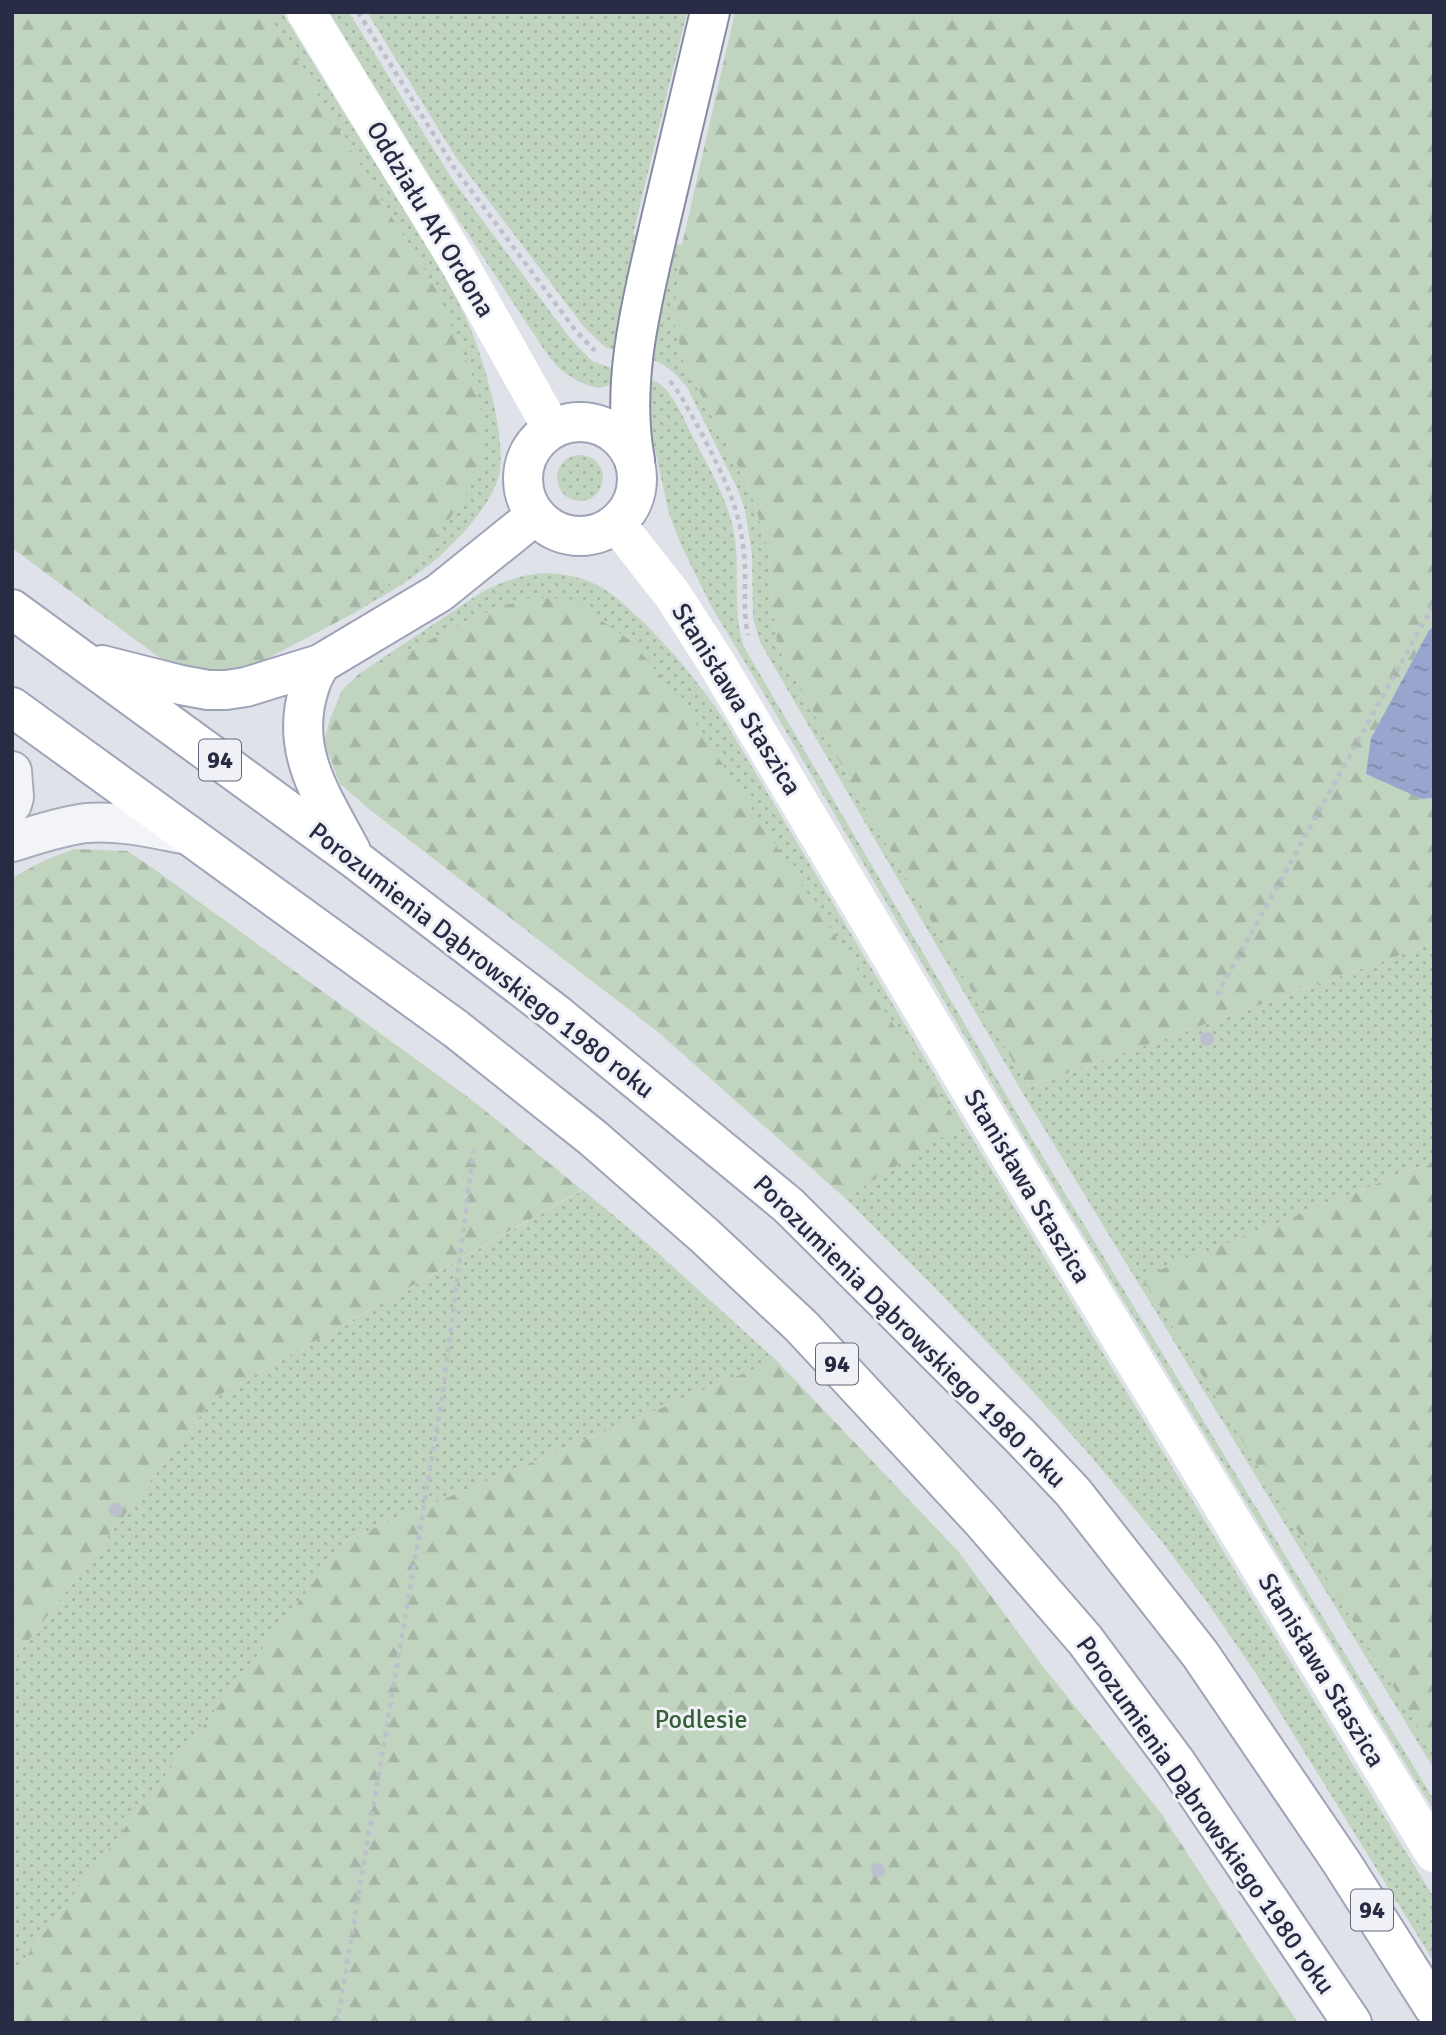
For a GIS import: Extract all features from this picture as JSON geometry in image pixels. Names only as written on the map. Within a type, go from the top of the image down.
[{"type":"main road","name":"Oddziału AK Ordona","points":[[306,12],[459,263],[552,429]]},
{"type":"main road","points":[[635,460],[624,442],[610,429],[582,421],[572,422],[545,433],[532,447],[524,465],[525,494],[536,515],[549,527],[580,536],[601,532],[616,523],[627,512],[635,493],[638,482],[635,460],[629,416],[632,365],[649,272],[710,12]]},
{"type":"main road","points":[[84,661],[208,690],[246,687],[320,664],[439,593],[536,515]]},
{"type":"main road","name":"Stanisława Staszica","points":[[616,523],[672,594],[714,659],[1002,1144],[1434,1853]]},
{"type":"main road","name":"Porozumienia Dąbrowskiego 1980 roku","points":[[12,609],[356,860],[555,1013],[788,1205],[1073,1492],[1200,1654],[1342,1863],[1434,2008]]},
{"type":"main road","points":[[320,664],[309,688],[305,707],[303,746],[310,772],[356,860]]},
{"type":"main road","name":"Porozumienia Dąbrowskiego 1980 roku","points":[[12,707],[456,1029],[593,1138],[705,1236],[802,1327],[982,1521],[1085,1640],[1182,1772],[1352,2023]]},
{"type":"street","points":[[12,771],[12,804]]},
{"type":"street","points":[[12,842],[86,823],[131,824],[188,835]]},
{"type":"path","points":[[358,12],[455,169],[576,331],[602,356],[653,370],[676,388],[734,500],[744,551],[745,616],[749,638]]},
{"type":"path","points":[[1217,995],[1434,604]]},
{"type":"path","points":[[337,2023],[442,1398],[474,1147]]},
{"type":"green space","points":[[12,12],[267,12],[438,293],[474,379],[484,427],[482,464],[465,496],[423,556],[354,613],[255,665],[234,672],[179,666],[160,658],[12,548]]},
{"type":"green space","points":[[267,12],[282,12],[441,270],[472,334],[487,376],[498,423],[500,466],[497,482],[473,522],[425,569],[354,613],[423,556],[438,293]]},
{"type":"green space","points":[[329,12],[349,12],[452,179],[569,337],[592,361],[617,370],[609,385],[589,386],[574,379],[561,370],[546,352],[427,172]]},
{"type":"green space","points":[[367,12],[687,12],[633,234],[638,236],[619,352],[605,347],[584,327],[455,156]]},
{"type":"green space","points":[[735,12],[1434,12],[1434,627],[1429,630],[1371,738],[1422,799],[1434,798],[1434,943],[1028,1087],[857,794],[777,645],[768,548],[750,490],[682,358],[674,318],[682,245]]},
{"type":"green space","points":[[674,244],[682,245],[674,318],[682,358],[750,490],[768,548],[777,645],[857,794],[1028,1087],[1434,943],[1434,1161],[1143,1277],[1434,1753],[1434,1769],[1022,1092],[761,644],[753,619],[752,554],[745,510],[738,490],[688,389],[671,370],[648,358]]},
{"type":"green space","points":[[646,378],[661,385],[676,403],[724,500],[735,539],[738,621],[744,647],[1032,1139],[1434,1800],[1434,1811],[1026,1141],[711,606],[669,514],[652,436]]},
{"type":"green space","points":[[580,455],[596,462],[603,478],[596,494],[580,501],[564,494],[557,478],[564,462]]},
{"type":"green space","points":[[547,573],[587,580],[621,602],[675,656],[725,721],[968,1131],[1434,1898],[1434,1962],[1255,1672],[1163,1543],[1089,1454],[1006,1362],[845,1198],[959,1126],[495,609],[360,673],[482,592],[513,579]]},
{"type":"green space","points":[[530,598],[570,599],[631,641],[679,698],[960,1126],[845,1198],[658,1032],[340,784],[324,742],[342,690],[360,673],[495,609]]},
{"type":"green space","points":[[74,849],[127,851],[154,869],[472,1100],[582,1190],[214,1398],[12,1662],[12,878],[45,860]]},
{"type":"green space","points":[[1434,1161],[1434,1753],[1142,1277]]},
{"type":"green space","points":[[583,1190],[649,1245],[776,1360],[346,1540],[12,1975],[12,1662],[214,1398]]},
{"type":"green space","name":"Podlesie","points":[[776,1360],[958,1551],[1045,1669],[1161,1813],[1298,2023],[12,2023],[12,1975],[346,1540]]},
{"type":"water","points":[[1434,627],[1434,798],[1422,799],[1366,774],[1371,738],[1429,630]]},
{"type":"building","points":[[1207,1032],[1212,1034],[1212,1044],[1207,1046],[1202,1044],[1200,1039],[1202,1034]]},
{"type":"building","points":[[116,1503],[121,1505],[121,1515],[116,1517],[111,1515],[109,1510],[111,1505]]},
{"type":"building","points":[[878,1863],[883,1865],[883,1875],[878,1877],[873,1875],[871,1870],[873,1865]]}]
